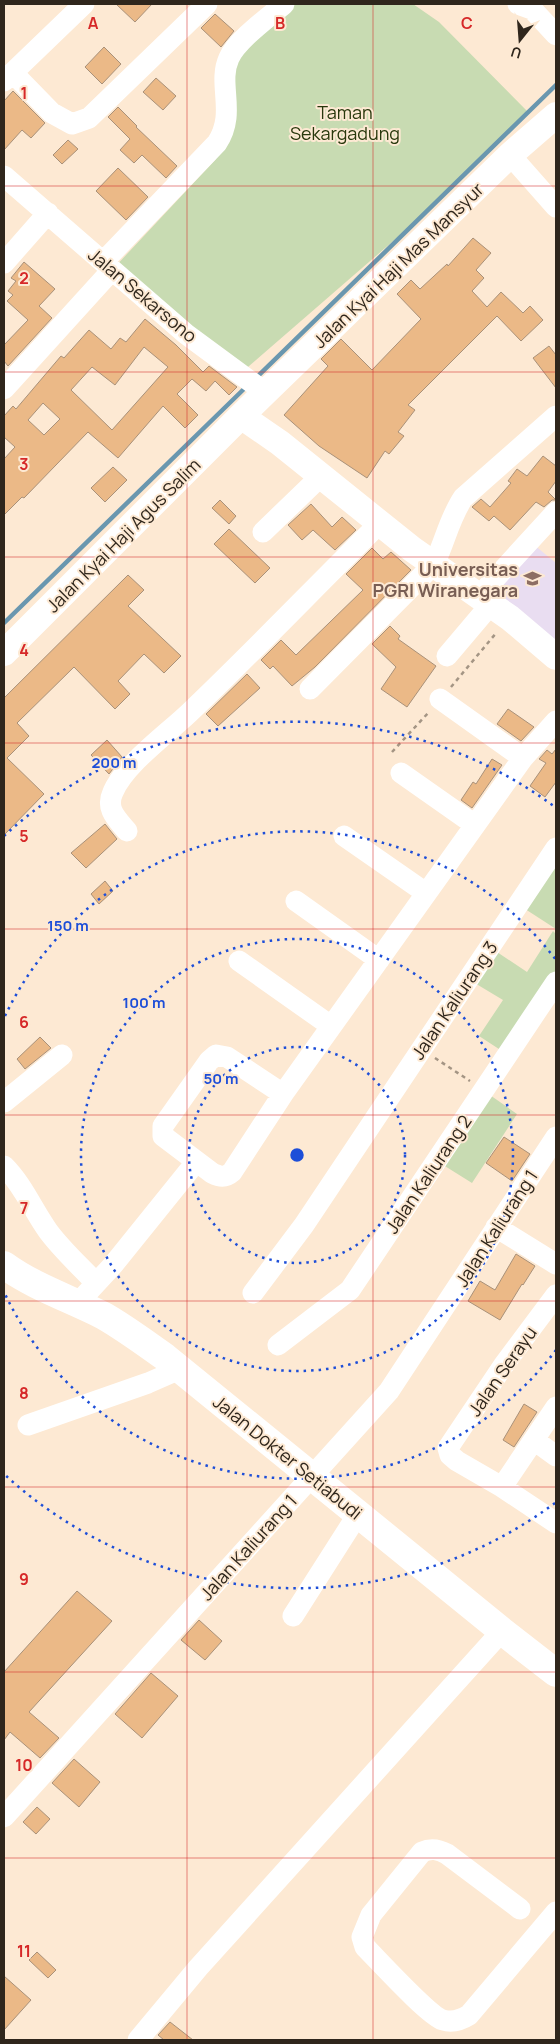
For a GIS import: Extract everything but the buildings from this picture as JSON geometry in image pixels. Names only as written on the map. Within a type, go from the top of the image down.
[{"type":"highway","name":"Jalan Dokter Setiabudi","points":[[4,1265],[18,1275],[127,1330],[180,1369],[556,1673]]},
{"type":"main road","name":"Jalan Kyai Haji Mas Mansyur","points":[[241,416],[264,391],[510,155],[556,115]]},
{"type":"main road","points":[[241,416],[380,523],[486,600],[556,657]]},
{"type":"main road","name":"Jalan Kyai Haji Agus Salim","points":[[4,653],[241,416]]},
{"type":"street","points":[[84,4],[8,77],[52,113],[72,124],[89,118],[207,4]]},
{"type":"street","points":[[4,389],[107,266],[224,132],[226,120],[226,72],[229,57],[244,39],[284,4]]},
{"type":"street","points":[[518,4],[532,9],[556,35]]},
{"type":"street","points":[[510,155],[556,207]]},
{"type":"street","name":"Jalan Sekarsono","points":[[4,176],[186,334],[242,373],[264,391]]},
{"type":"street","points":[[4,263],[48,213]]},
{"type":"street","points":[[310,689],[443,570],[441,550],[454,511],[463,498],[556,416]]},
{"type":"street","points":[[263,532],[321,476]]},
{"type":"street","points":[[447,656],[486,600],[556,512]]},
{"type":"street","points":[[127,831],[112,813],[110,804],[113,791],[125,774],[189,714],[380,523]]},
{"type":"street","points":[[440,699],[523,758]]},
{"type":"street","points":[[283,1094],[227,1057],[216,1055],[209,1060],[162,1131],[163,1136],[167,1141],[218,1176],[226,1177],[232,1172],[283,1094],[474,825],[523,758],[556,720]]},
{"type":"street","points":[[401,773],[474,825]]},
{"type":"street","points":[[344,836],[426,893]]},
{"type":"street","name":"Jalan Kaliurang 3","points":[[253,1293],[304,1224],[421,1049],[550,871],[556,848]]},
{"type":"street","points":[[296,901],[379,960]]},
{"type":"street","points":[[238,961],[332,1026]]},
{"type":"street","name":"Jalan Kaliurang 2","points":[[278,1346],[350,1290],[556,982]]},
{"type":"street","points":[[4,1102],[62,1055]]},
{"type":"street","name":"Jalan Kaliurang 1","points":[[4,1817],[389,1391],[556,1137]]},
{"type":"street","points":[[77,1304],[138,1235],[196,1162]]},
{"type":"street","points":[[4,1166],[30,1198],[37,1215],[49,1233],[96,1283]]},
{"type":"street","points":[[496,1227],[556,1264]]},
{"type":"street","name":"Jalan Serayu","points":[[502,1487],[457,1461],[450,1455],[448,1448],[503,1366],[556,1295]]},
{"type":"street","points":[[28,1425],[148,1383],[180,1369]]},
{"type":"street","points":[[556,1407],[502,1487],[556,1523]]},
{"type":"street","points":[[534,1440],[556,1456]]},
{"type":"street","points":[[293,1616],[358,1514]]},
{"type":"street","points":[[138,2040],[198,1968],[502,1631]]},
{"type":"street","points":[[520,1909],[447,1854],[428,1849],[422,1852],[371,1915],[362,1938],[365,1948],[436,2017],[453,2022],[462,2020],[469,2014],[556,1912]]},
{"type":"path","points":[[421,1049],[484,1090]]},
{"type":"shaded area","name":"Universitas PGRI Wiranegara","points":[[533,544],[556,563],[556,642],[496,595]]},
{"type":"green space","name":"Taman Sekargadung","points":[[285,4],[413,4],[439,22],[528,112],[437,203],[241,373],[112,270],[216,159],[238,47]]},
{"type":"green space","points":[[556,856],[556,929],[522,907]]},
{"type":"green space","points":[[553,931],[556,934],[556,972],[502,1051],[479,1036],[503,1000],[473,982],[494,950],[527,972]]},
{"type":"green space","points":[[487,1093],[517,1114],[472,1183],[440,1163]]},
{"type":"waterway","points":[[255,379],[556,85]]},
{"type":"waterway","points":[[4,623],[247,386]]},
{"type":"place","name":"Universitas PGRI Wiranegara","points":[[532,579]]}]
